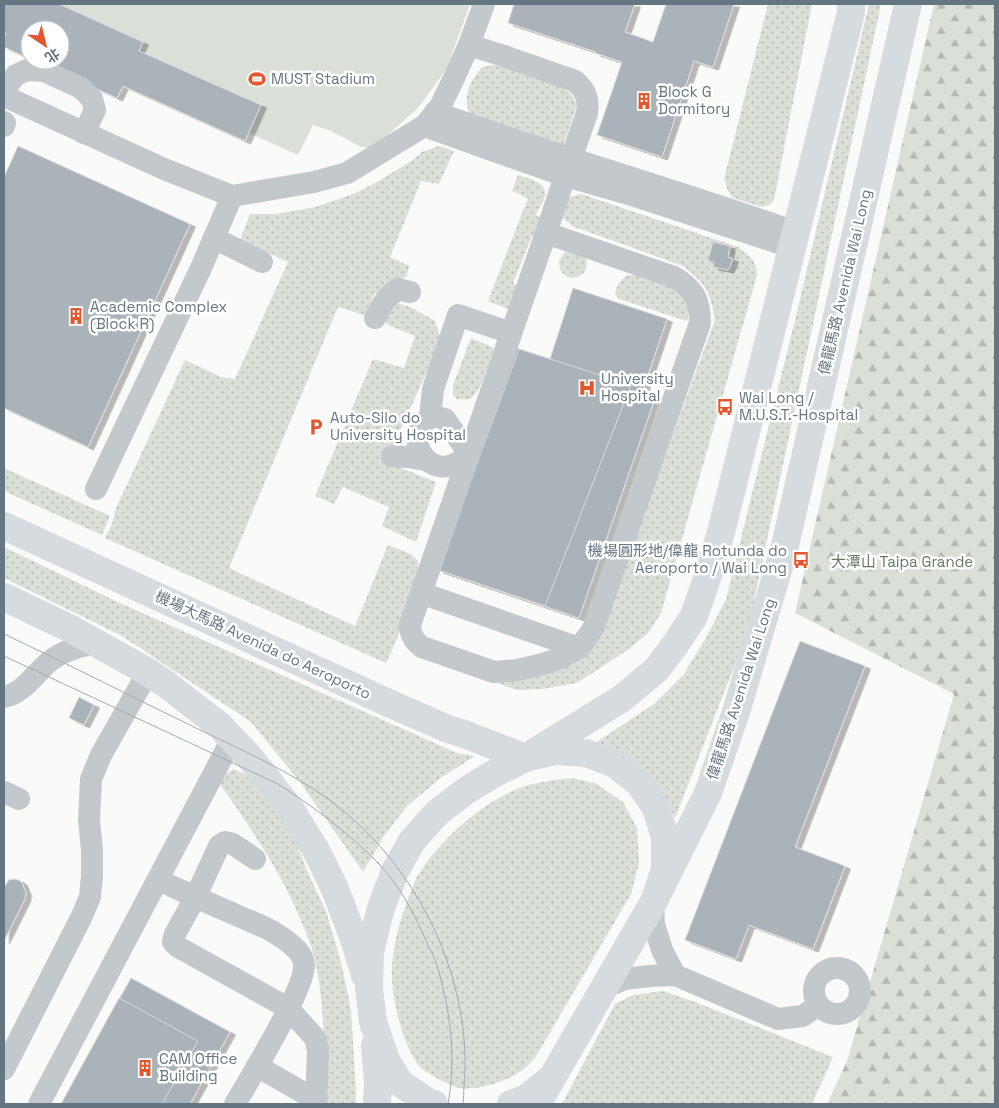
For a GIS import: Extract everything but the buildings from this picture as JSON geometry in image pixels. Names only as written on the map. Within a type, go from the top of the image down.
[{"type":"main road","points":[[377,1104],[378,1082],[369,988],[370,952],[380,911],[395,871],[412,841],[437,813],[467,790],[495,773],[526,758],[621,699],[656,670],[694,616],[706,584],[720,536],[851,6]]},
{"type":"main road","name":"偉龍馬路 Avenida Wai Long","points":[[654,900],[708,793],[736,712],[784,550],[906,12]]},
{"type":"main road","name":"機場大馬路 Avenida do Aeroporto","points":[[4,526],[393,705],[448,729],[526,758]]},
{"type":"main road","points":[[4,597],[71,629],[148,672],[212,720],[252,760],[291,810],[317,852],[342,906],[369,988]]},
{"type":"main road","points":[[526,758],[556,751],[586,753],[615,764],[639,783],[656,808],[665,837],[665,868],[654,900],[537,1104]]},
{"type":"main road","points":[[373,1022],[386,1060],[400,1083],[434,1104]]},
{"type":"main road","points":[[511,1104],[525,1099],[552,1078]]},
{"type":"street","points":[[84,133],[95,110],[92,99],[81,88],[44,71],[27,70],[16,75],[7,86],[4,96],[84,133],[164,169],[232,196],[314,182],[347,173],[429,119],[440,107],[469,45],[484,4]]},
{"type":"street","points":[[469,45],[574,81],[582,87],[588,104],[587,113],[410,625],[410,632],[416,643],[494,672],[517,670],[561,658],[579,648],[593,629],[700,323],[700,309],[695,296],[686,284],[674,277],[546,233]]},
{"type":"street","points":[[429,119],[568,168],[632,196],[793,240]]},
{"type":"street","points":[[4,122],[4,126]]},
{"type":"street","points":[[96,489],[197,277],[232,196]]},
{"type":"street","points":[[214,238],[262,262]]},
{"type":"street","points":[[375,318],[384,301],[391,294],[398,289],[410,292]]},
{"type":"street","points":[[430,417],[433,389],[458,315],[511,333]]},
{"type":"street","points":[[425,460],[420,453],[417,437],[419,429],[430,417],[444,419],[469,454]]},
{"type":"street","points":[[392,456],[425,460],[433,465],[443,467],[452,466],[469,454]]},
{"type":"street","points":[[422,593],[579,648]]},
{"type":"street","points":[[4,697],[18,692],[50,661],[76,648],[97,644]]},
{"type":"street","points":[[4,1070],[90,897],[92,876],[89,820],[91,779],[101,755],[148,672]]},
{"type":"street","points":[[39,1104],[232,739]]},
{"type":"street","points":[[255,859],[233,844],[225,842],[219,846],[195,898],[175,934],[173,942],[178,947],[288,1008],[314,1038],[318,1050],[316,1102],[257,1066]]},
{"type":"street","points":[[158,880],[271,930],[298,950],[303,958],[305,966],[299,986],[235,1104]]},
{"type":"street","points":[[654,900],[654,924],[662,950],[675,976]]},
{"type":"street","points":[[604,988],[625,979],[648,976],[675,976],[778,1019],[803,1016],[818,1005]]},
{"type":"green space","name":"MUST Stadium","points":[[4,4],[470,4],[447,68],[418,108],[373,148],[361,147],[331,131],[313,125],[298,155],[249,133],[123,86],[117,98],[55,70],[70,70],[70,20],[20,20],[20,54],[4,47],[6,34],[4,33]]},
{"type":"green space","points":[[768,4],[812,4],[774,200],[769,205],[762,207],[733,198],[728,191],[724,179]]},
{"type":"green space","points":[[869,4],[881,4],[747,634],[675,818],[662,792],[636,766],[589,747],[654,704],[684,674],[706,638],[726,599],[797,312]]},
{"type":"green space","name":"大潭山 Taipa Grande","points":[[934,4],[995,4],[995,1104],[827,1104],[847,1061],[954,694],[795,613]]},
{"type":"green space","points":[[493,65],[506,67],[565,88],[573,97],[577,105],[562,149],[469,113],[467,94],[471,83],[482,67]]},
{"type":"green space","points":[[439,146],[454,151],[439,184],[421,181],[390,257],[409,266],[407,276],[392,284],[381,294],[375,293],[364,315],[338,307],[229,568],[355,626],[388,545],[411,554],[418,561],[417,577],[400,632],[386,663],[105,538],[112,524],[116,508],[185,360],[221,377],[235,379],[288,262],[240,240],[250,214],[276,214],[315,207],[354,194],[413,160],[422,152]]},
{"type":"green space","points":[[518,175],[536,181],[543,187],[545,196],[536,215],[545,221],[540,237],[532,236],[513,283],[523,290],[513,311],[488,301],[528,198],[512,191]]},
{"type":"green space","points":[[581,194],[738,247],[754,262],[757,275],[661,613],[648,633],[629,649],[577,683],[543,689],[516,690],[489,680],[602,627],[715,320],[706,289],[683,266],[572,226],[564,219],[561,214],[564,198]]},
{"type":"green space","points":[[568,250],[584,255],[587,263],[586,270],[576,277],[565,275],[561,270],[559,261]]},
{"type":"green space","points":[[627,275],[634,275],[678,289],[684,295],[687,304],[687,321],[619,299],[615,294],[616,291],[619,283]]},
{"type":"green space","points":[[398,303],[412,308],[435,321],[440,336],[438,347],[386,462],[436,482],[416,542],[382,526],[389,507],[343,487],[334,504],[315,496],[373,359],[404,368],[415,336],[388,325],[385,316]]},
{"type":"green space","points":[[471,338],[494,348],[477,391],[469,399],[457,399],[453,395],[453,385]]},
{"type":"green space","points":[[4,468],[110,516],[102,535],[4,491]]},
{"type":"green space","points":[[4,547],[122,604],[457,753],[475,756],[442,777],[407,806],[384,836],[363,872],[300,782],[251,722],[122,636],[4,578]]},
{"type":"green space","points":[[234,769],[246,775],[284,821],[326,911],[341,962],[351,1010],[356,1104],[324,1104],[322,1007],[317,968],[312,949],[296,909],[277,872],[220,784],[226,774]]},
{"type":"green space","points":[[573,778],[597,784],[623,802],[637,828],[639,863],[631,894],[535,1058],[519,1073],[495,1084],[475,1088],[460,1088],[451,1085],[420,1067],[408,1046],[398,1019],[395,1004],[392,966],[395,946],[402,917],[414,882],[439,847],[476,813],[517,789]]},
{"type":"green space","points":[[663,991],[833,1057],[812,1104],[562,1104],[615,1004],[633,995]]},
{"type":"tram line","points":[[4,634],[299,780],[356,822],[402,874],[421,903],[437,935],[449,967],[464,1035],[465,1070],[463,1104]]},
{"type":"tram line","points":[[4,656],[278,784],[331,821],[379,864],[398,888],[409,906],[438,969],[446,1002],[451,1036],[452,1070],[448,1104]]},
{"type":"place","name":"MUST Stadium","points":[[257,79]]},
{"type":"place","name":"Block G Dormitory","points":[[644,101]]},
{"type":"place","name":"Academic Complex (Block R)","points":[[76,316]]},
{"type":"place","name":"University Hospital","points":[[587,388]]},
{"type":"place","name":"Wai Long / M.U.S.T.-Hospital","points":[[725,407]]},
{"type":"place","name":"Auto-Silo do University Hospital","points":[[316,427]]},
{"type":"place","name":"機場圓形地/偉龍 Rotunda do Aeroporto / Wai Long","points":[[801,560]]},
{"type":"place","name":"CAM Office Building","points":[[145,1068]]}]
